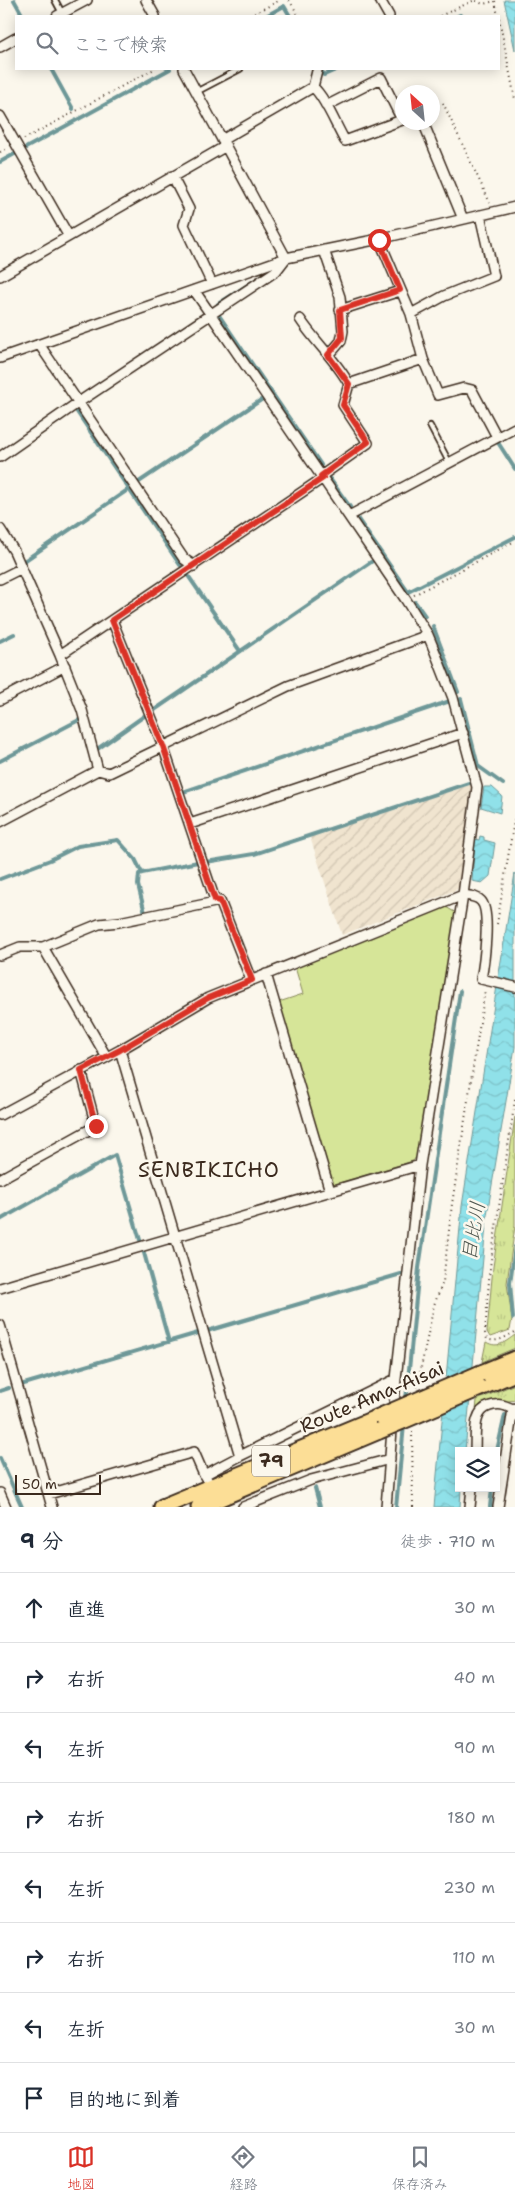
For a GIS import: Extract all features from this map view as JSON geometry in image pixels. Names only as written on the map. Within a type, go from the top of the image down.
[{"type":"main road","name":"Route Ama-Aisai","points":[[162,1507],[213,1492],[380,1423],[481,1380],[515,1359]]},
{"type":"main road","name":"Route Ama-Aisai","points":[[481,1380],[515,1373]]},
{"type":"main road","name":"Route Ama-Aisai","points":[[199,1507],[213,1492]]},
{"type":"street","points":[[59,15],[86,0]]},
{"type":"street","points":[[146,0],[154,15]]},
{"type":"street","points":[[380,0],[388,15]]},
{"type":"street","points":[[0,47],[15,39]]},
{"type":"street","points":[[185,70],[286,258]]},
{"type":"street","points":[[0,276],[172,176],[313,87],[318,71]]},
{"type":"street","points":[[326,106],[381,78],[395,106]]},
{"type":"street","points":[[313,87],[345,141],[395,123]]},
{"type":"street","points":[[0,116],[68,236]]},
{"type":"street","points":[[426,130],[463,219]]},
{"type":"street","points":[[172,176],[189,209],[184,225],[212,284]]},
{"type":"street","points":[[0,358],[286,258],[379,240],[515,207]]},
{"type":"street","points":[[411,314],[444,296],[494,276],[480,215]]},
{"type":"street","points":[[379,240],[411,314],[424,359],[438,395],[464,388],[472,390],[497,438]]},
{"type":"street","points":[[324,250],[340,297],[342,338],[328,355]]},
{"type":"street","points":[[0,458],[79,402],[276,271],[286,258]]},
{"type":"street","points":[[194,290],[428,635],[453,698],[477,787],[463,894],[420,1165],[396,1379],[386,1507]]},
{"type":"street","points":[[340,310],[400,290]]},
{"type":"street","points":[[300,319],[313,339],[328,355],[349,384]]},
{"type":"street","points":[[39,344],[184,559],[194,566]]},
{"type":"street","points":[[349,384],[424,359]]},
{"type":"street","points":[[60,655],[187,568],[194,566],[322,477],[368,442],[343,405],[349,384]]},
{"type":"street","points":[[348,516],[515,428]]},
{"type":"street","points":[[0,529],[14,551],[20,569],[65,666],[82,710],[98,770]]},
{"type":"street","points":[[0,579],[20,569]]},
{"type":"street","points":[[112,620],[163,746],[215,900]]},
{"type":"street","points":[[0,822],[98,770],[109,773],[288,686],[428,635]]},
{"type":"street","points":[[0,700],[65,666]]},
{"type":"street","points":[[190,824],[463,733]]},
{"type":"street","points":[[0,1115],[120,1050],[208,998],[463,894],[475,897],[483,902],[486,911],[486,953],[481,979],[515,987]]},
{"type":"street","points":[[0,955],[20,947],[43,947],[100,924],[119,922],[215,900],[220,901],[252,980]]},
{"type":"street","points":[[43,947],[106,1056]]},
{"type":"street","points":[[266,974],[330,1191]]},
{"type":"street","points":[[120,1050],[240,1456]]},
{"type":"street","points":[[0,1179],[96,1126],[81,1070]]},
{"type":"street","points":[[0,1288],[420,1165]]},
{"type":"street","points":[[0,1325],[52,1507]]},
{"type":"street","points":[[49,1494],[194,1452],[213,1492],[240,1456],[396,1379]]},
{"type":"street","points":[[475,1447],[478,1413],[483,1408],[498,1404],[514,1409],[498,1507]]},
{"type":"street","points":[[244,1507],[311,1480],[390,1459]]},
{"type":"street","points":[[470,1507],[472,1492]]},
{"type":"street","points":[[0,1493],[6,1507]]},
{"type":"lane","points":[[55,0],[59,15]]},
{"type":"lane","points":[[196,92],[238,70]]},
{"type":"lane","points":[[430,426],[449,462]]},
{"type":"path","points":[[252,15],[280,0]]},
{"type":"path","points":[[290,0],[298,15]]},
{"type":"path","points":[[442,15],[475,1],[483,4],[495,1],[498,15]]},
{"type":"path","points":[[500,22],[515,99]]},
{"type":"path","points":[[0,152],[19,149],[152,70]]},
{"type":"path","points":[[443,102],[492,212]]},
{"type":"path","points":[[406,600],[515,541]]},
{"type":"path","points":[[497,924],[515,815]]},
{"type":"path","points":[[417,1390],[434,1305],[443,1282],[452,1204],[488,981]]},
{"type":"path","points":[[515,1100],[490,1267],[484,1333],[487,1338],[498,1341],[515,1332]]},
{"type":"path","points":[[412,1429],[413,1507]]},
{"type":"shaded area","points":[[472,784],[473,790],[459,886],[456,890],[342,935],[310,837]]},
{"type":"green space","points":[[446,907],[456,913],[417,1156],[413,1161],[335,1184],[332,1181],[279,1002],[303,994],[295,967]]},
{"type":"green space","points":[[515,1117],[515,1226],[507,1283],[512,1319],[510,1330],[490,1337],[487,1332],[493,1267]]},
{"type":"green space","points":[[515,1335],[515,1348],[482,1362],[486,1342],[498,1345]]},
{"type":"green space","points":[[515,1384],[515,1400],[481,1406],[476,1411],[477,1400]]},
{"type":"water","points":[[504,0],[515,0],[515,50]]},
{"type":"water","points":[[484,787],[492,787],[502,796],[500,813],[481,807]]},
{"type":"water","points":[[480,836],[484,837],[484,840],[495,843],[490,876],[482,883],[472,881],[475,839],[479,840]]},
{"type":"water","name":"目比川","points":[[515,873],[515,1047],[487,1215],[465,1447],[455,1447],[455,1492],[461,1492],[460,1507],[434,1507],[462,1206]]},
{"type":"waterway","points":[[14,0],[22,15]]},
{"type":"waterway","points":[[268,15],[284,6],[289,15]]},
{"type":"waterway","points":[[52,70],[73,109]]},
{"type":"waterway","points":[[0,162],[168,70]]},
{"type":"waterway","points":[[323,73],[324,75],[336,70]]},
{"type":"waterway","points":[[218,304],[271,270]]},
{"type":"waterway","points":[[218,314],[321,465]]},
{"type":"waterway","points":[[139,482],[261,400]]},
{"type":"waterway","points":[[77,412],[180,565]]},
{"type":"waterway","points":[[497,441],[515,469]]},
{"type":"waterway","points":[[330,479],[350,507]]},
{"type":"waterway","points":[[24,561],[129,489]]},
{"type":"waterway","points":[[357,518],[408,592],[515,537]]},
{"type":"waterway","points":[[153,711],[371,562]]},
{"type":"waterway","points":[[187,574],[240,651]]},
{"type":"waterway","points":[[415,602],[425,616]]},
{"type":"waterway","points":[[433,626],[458,692]]},
{"type":"waterway","points":[[0,641],[14,634]]},
{"type":"waterway","points":[[461,699],[478,766],[503,784]]},
{"type":"waterway","points":[[183,792],[450,701]]},
{"type":"waterway","points":[[96,750],[147,714]]},
{"type":"waterway","points":[[0,761],[79,720]]},
{"type":"waterway","points":[[206,862],[254,854],[469,783]]},
{"type":"waterway","points":[[0,879],[50,860],[78,846],[118,840],[135,859],[142,873],[198,862]]},
{"type":"waterway","points":[[142,873],[139,874],[138,885],[145,913]]},
{"type":"waterway","points":[[406,1400],[419,1268],[460,991]]},
{"type":"waterway","points":[[0,1220],[115,1155],[140,1240]]},
{"type":"waterway","points":[[513,1318],[510,1283],[515,1247]]},
{"type":"waterway","points":[[144,1253],[169,1342]]},
{"type":"waterway","points":[[207,1331],[401,1274]]},
{"type":"waterway","points":[[24,1384],[198,1333]]},
{"type":"waterway","points":[[0,1391],[9,1388]]},
{"type":"waterway","points":[[498,1447],[505,1415]]},
{"type":"waterway","points":[[396,1507],[404,1425]]},
{"type":"waterway","points":[[0,1458],[22,1507]]},
{"type":"waterway","points":[[315,1488],[320,1507]]},
{"type":"waterway","points":[[490,1507],[492,1492]]},
{"type":"district","name":"SENBIKICHO","points":[[209,1170]]},
{"type":"route","points":[[96,1126],[81,1070],[120,1050],[208,998],[252,980],[220,901],[215,900],[163,746],[112,620],[323,478],[321,476],[368,442],[343,405],[349,384],[344,374],[328,355],[342,338],[340,310],[400,290],[379,240]]}]
